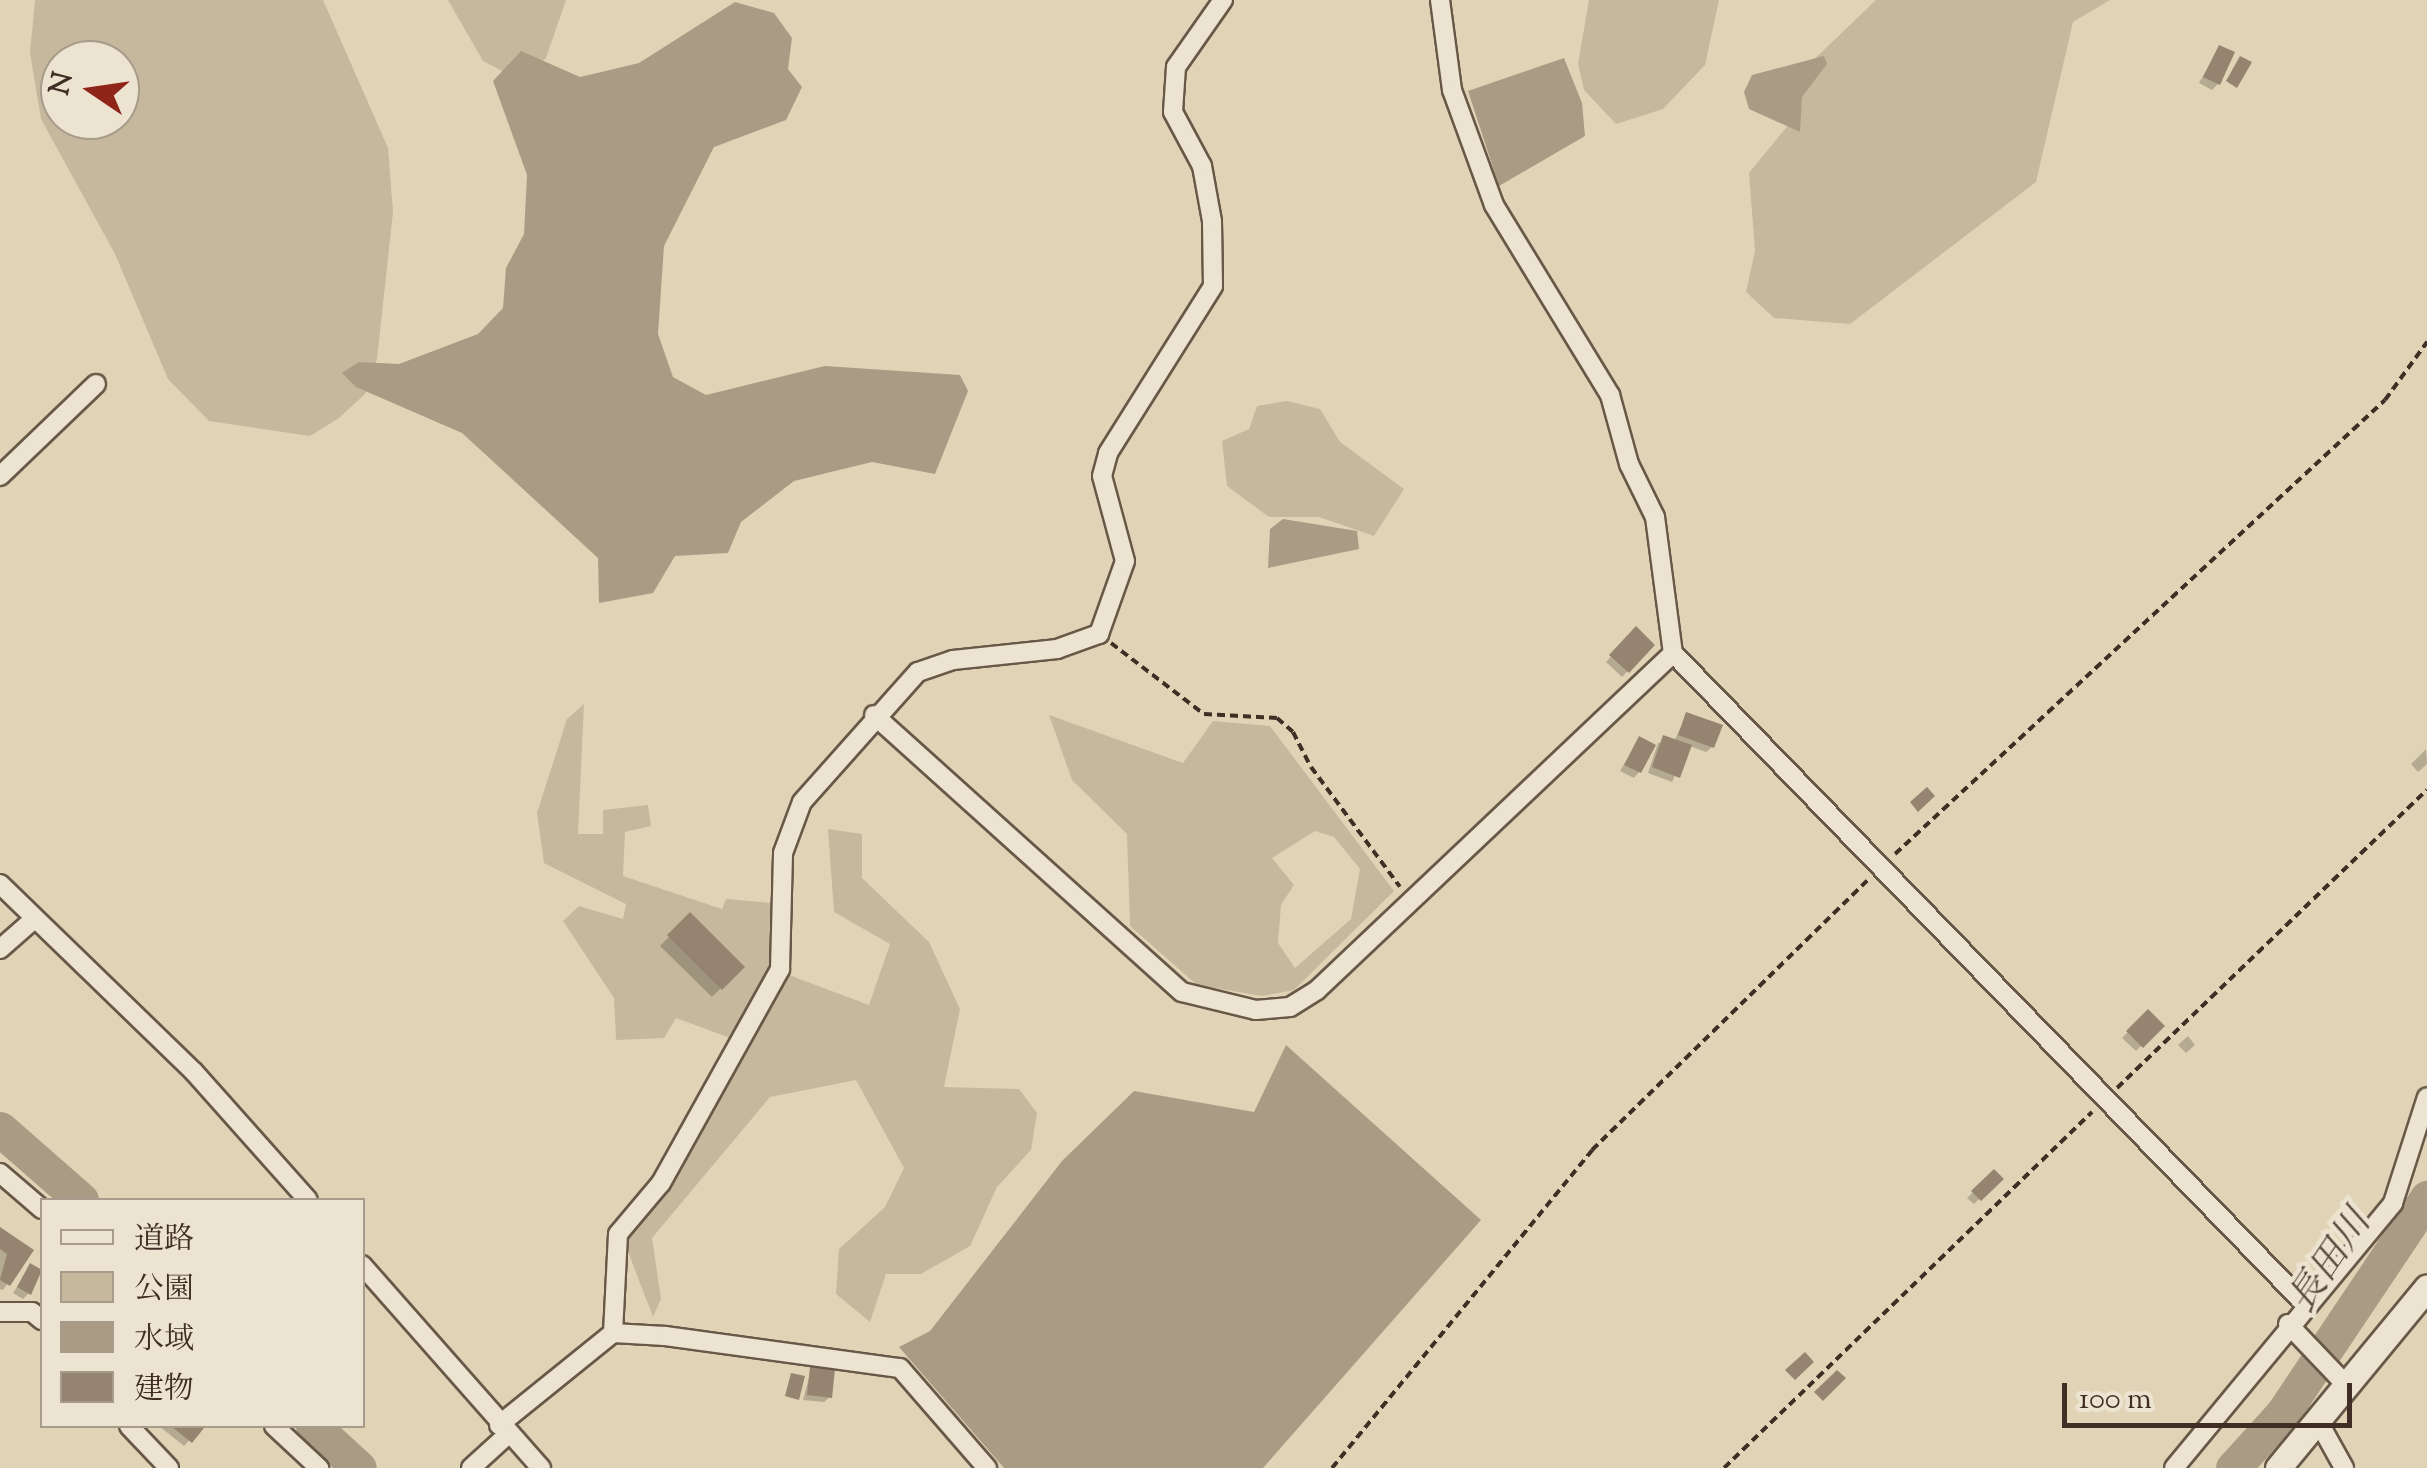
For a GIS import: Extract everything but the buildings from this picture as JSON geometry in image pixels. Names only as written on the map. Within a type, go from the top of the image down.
[{"type":"main road","points":[[2278,1468],[2427,1286]]},
{"type":"street","points":[[471,1468],[502,1430],[613,1333],[618,1234],[661,1183],[780,968],[783,853],[791,818],[874,715],[918,672],[953,660],[1058,648],[1100,634],[1126,561],[1102,476],[1108,453],[1213,286],[1212,221],[1202,166],[1173,112],[1176,67],[1222,0]]},
{"type":"street","points":[[1440,0],[1452,90],[1494,205],[1610,395],[1629,464],[1655,517],[1673,654],[2306,1305]]},
{"type":"street","points":[[0,476],[96,384]]},
{"type":"street","points":[[874,715],[1182,992],[1256,1010],[1290,1007],[1318,990],[1673,654]]},
{"type":"street","points":[[0,884],[194,1072],[306,1198]]},
{"type":"street","points":[[0,949],[33,920]]},
{"type":"street","points":[[2174,1468],[2288,1324],[2393,1203],[2427,1096]]},
{"type":"street","points":[[0,1173],[40,1206]]},
{"type":"street","points":[[365,1269],[502,1430],[541,1468]]},
{"type":"street","points":[[0,1312],[32,1312],[40,1318]]},
{"type":"street","points":[[2288,1324],[2347,1386]]},
{"type":"street","points":[[613,1333],[900,1368],[987,1468]]},
{"type":"street","points":[[2318,1421],[2344,1468]]},
{"type":"street","points":[[131,1428],[169,1468]]},
{"type":"street","points":[[276,1428],[320,1468]]},
{"type":"path","points":[[1332,1468],[1592,1150],[1881,867],[2385,400],[2427,342]]},
{"type":"path","points":[[1100,634],[1204,714],[1277,718],[1293,732],[1310,767],[1410,900]]},
{"type":"path","points":[[1724,1468],[2427,790]]},
{"type":"green space","points":[[35,0],[323,0],[388,148],[393,212],[377,359],[365,394],[339,418],[310,436],[209,421],[168,379],[115,254],[53,140],[140,140],[140,40],[40,40],[40,113],[30,53]]},
{"type":"green space","points":[[448,0],[566,0],[546,58],[530,72],[512,76],[483,61]]},
{"type":"green space","points":[[1589,0],[1719,0],[1705,65],[1663,109],[1616,124],[1584,90],[1578,64]]},
{"type":"green space","points":[[1876,0],[2110,0],[2073,22],[2036,182],[1850,324],[1774,318],[1746,292],[1755,251],[1749,173],[1794,118],[1804,69]]},
{"type":"green space","points":[[1287,401],[1320,409],[1340,442],[1404,489],[1374,536],[1319,517],[1269,517],[1227,486],[1222,441],[1249,429],[1257,406]]},
{"type":"green space","points":[[584,704],[578,834],[603,834],[603,810],[648,805],[651,826],[625,832],[623,876],[722,909],[726,899],[772,903],[789,975],[869,1005],[890,944],[834,912],[828,829],[862,834],[862,878],[929,942],[960,1009],[944,1087],[1019,1089],[1037,1113],[1031,1150],[997,1187],[970,1246],[921,1274],[886,1274],[870,1322],[836,1294],[839,1249],[885,1207],[904,1168],[856,1080],[770,1097],[652,1238],[661,1299],[653,1317],[624,1241],[749,1045],[676,1018],[664,1038],[616,1040],[614,998],[563,921],[579,906],[623,919],[626,904],[544,863],[537,813],[567,719]]},
{"type":"green space","points":[[1049,715],[1183,763],[1213,721],[1270,726],[1394,891],[1294,990],[1262,996],[1197,985],[1130,926],[1127,834],[1072,780]],"holes":[[[1315,831],[1334,837],[1360,869],[1351,919],[1295,968],[1278,943],[1281,905],[1294,885],[1272,858]]]},
{"type":"water","points":[[735,2],[774,13],[792,38],[788,69],[802,87],[786,120],[714,147],[664,246],[658,334],[673,377],[706,395],[825,366],[960,375],[968,391],[935,474],[872,462],[794,481],[741,522],[728,553],[675,556],[653,593],[599,603],[598,558],[462,433],[356,387],[342,373],[359,362],[399,364],[478,334],[503,308],[506,268],[524,234],[527,175],[493,81],[521,51],[580,77],[639,63]]},
{"type":"water","points":[[1824,56],[1827,64],[1802,97],[1800,132],[1749,109],[1744,92],[1752,75]]},
{"type":"water","points":[[1564,58],[1582,103],[1585,136],[1499,186],[1468,91]]},
{"type":"water","points":[[1283,519],[1357,531],[1359,549],[1268,568],[1270,529]]},
{"type":"water","points":[[1286,1045],[1481,1220],[1263,1468],[1004,1468],[899,1347],[930,1331],[1062,1161],[1134,1091],[1254,1112]]},
{"type":"waterway","points":[[0,1129],[79,1198]]},
{"type":"waterway","name":"長田川","points":[[2233,1468],[2283,1413],[2427,1198]]},
{"type":"waterway","points":[[315,1428],[359,1468]]}]
